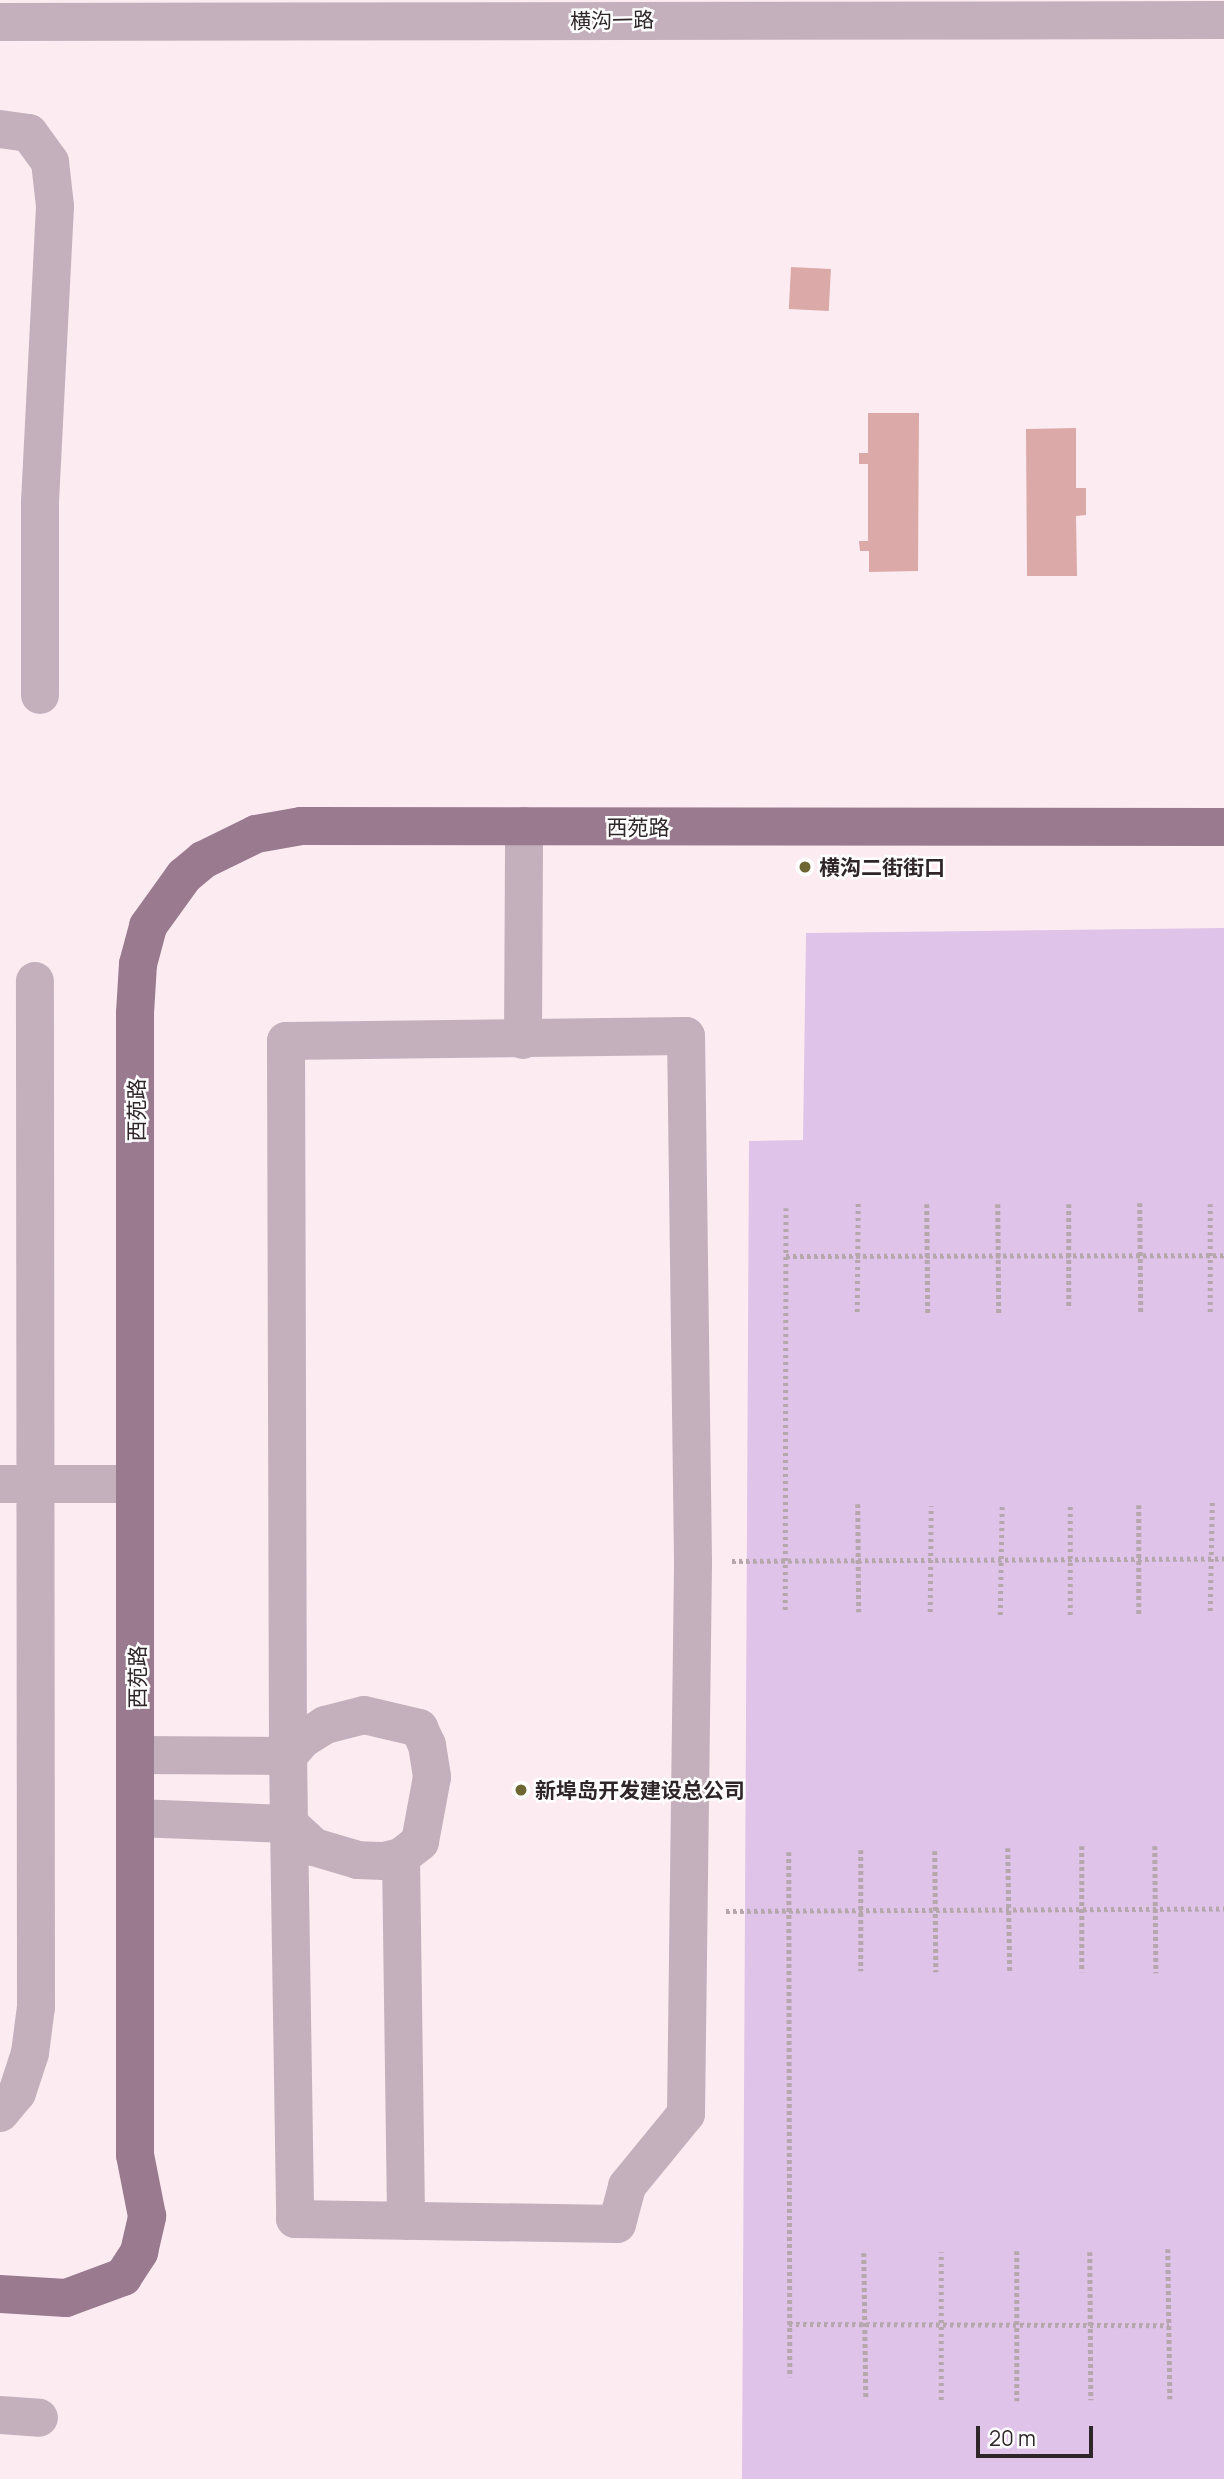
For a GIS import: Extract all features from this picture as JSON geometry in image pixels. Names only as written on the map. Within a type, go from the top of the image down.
[{"type":"main road","name":"西苑路","points":[[0,2294],[66,2298],[96,2290],[123,2277],[139,2252],[147,2216],[135,2155],[138,1755],[135,1013],[138,964],[148,926],[184,876],[203,860],[256,834],[301,826],[1224,827]]},
{"type":"street","name":"横沟一路","points":[[0,22],[333,12],[1224,20]]},
{"type":"street","points":[[0,129],[29,133],[50,162],[55,206],[40,505],[40,695]]},
{"type":"street","points":[[523,1040],[524,826]]},
{"type":"street","points":[[0,2113],[17,2093],[30,2053],[36,2007],[18,1484],[35,981]]},
{"type":"street","points":[[686,1037],[693,1561],[686,2114],[627,2186],[617,2224],[295,2219],[288,1756],[286,1041],[686,1037]]},
{"type":"street","points":[[18,1484],[135,1484]]},
{"type":"street","points":[[137,1818],[289,1824],[314,1847],[333,1854],[383,1861],[401,1857],[419,1842],[432,1777],[427,1745],[419,1728],[364,1715],[342,1717],[303,1739],[288,1756],[138,1755]]},
{"type":"street","points":[[401,1857],[406,2221]]},
{"type":"street","points":[[0,2415],[39,2418]]},
{"type":"path","points":[[857,1312],[858,1202]]},
{"type":"path","points":[[1140,1203],[1141,1313]]},
{"type":"path","points":[[927,1204],[928,1315]]},
{"type":"path","points":[[998,1204],[999,1314]]},
{"type":"path","points":[[1069,1204],[1069,1309]]},
{"type":"path","points":[[1210,1204],[1210,1312]]},
{"type":"path","points":[[785,1610],[786,1208]]},
{"type":"path","points":[[786,1256],[1224,1255]]},
{"type":"path","points":[[1210,1611],[1212,1502]]},
{"type":"path","points":[[858,1504],[859,1612]]},
{"type":"path","points":[[1000,1615],[1002,1504]]},
{"type":"path","points":[[1070,1504],[1070,1615]]},
{"type":"path","points":[[1139,1505],[1139,1614]]},
{"type":"path","points":[[930,1612],[931,1506]]},
{"type":"path","points":[[693,1561],[1224,1558]]},
{"type":"path","points":[[1082,1846],[1082,1972]]},
{"type":"path","points":[[1155,1846],[1156,1973]]},
{"type":"path","points":[[1008,1847],[1010,1971]]},
{"type":"path","points":[[861,1850],[861,1970]]},
{"type":"path","points":[[935,1851],[936,1972]]},
{"type":"path","points":[[789,1852],[790,2377]]},
{"type":"path","points":[[690,1912],[789,1909],[1224,1908]]},
{"type":"path","points":[[1168,2249],[1170,2399]]},
{"type":"path","points":[[1017,2251],[1017,2401]]},
{"type":"path","points":[[941,2252],[941,2400]]},
{"type":"path","points":[[1090,2252],[1091,2400]]},
{"type":"path","points":[[864,2253],[866,2398]]},
{"type":"path","points":[[789,2324],[1169,2325]]},
{"type":"shaded area","points":[[1224,928],[1224,2479],[742,2479],[749,1141],[803,1140],[806,933]]},
{"type":"building","points":[[791,267],[831,269],[829,311],[789,309]]},
{"type":"building","points":[[868,413],[919,413],[918,571],[869,572],[869,551],[860,551],[859,541],[868,541],[868,464],[859,464],[859,453],[868,453]]},
{"type":"building","points":[[1076,428],[1076,488],[1086,488],[1086,515],[1076,516],[1077,576],[1027,576],[1026,429]]},
{"type":"place","name":"横沟二街街口","points":[[805,867]]},
{"type":"place","name":"新埠岛开发建设总公司","points":[[521,1790]]}]
